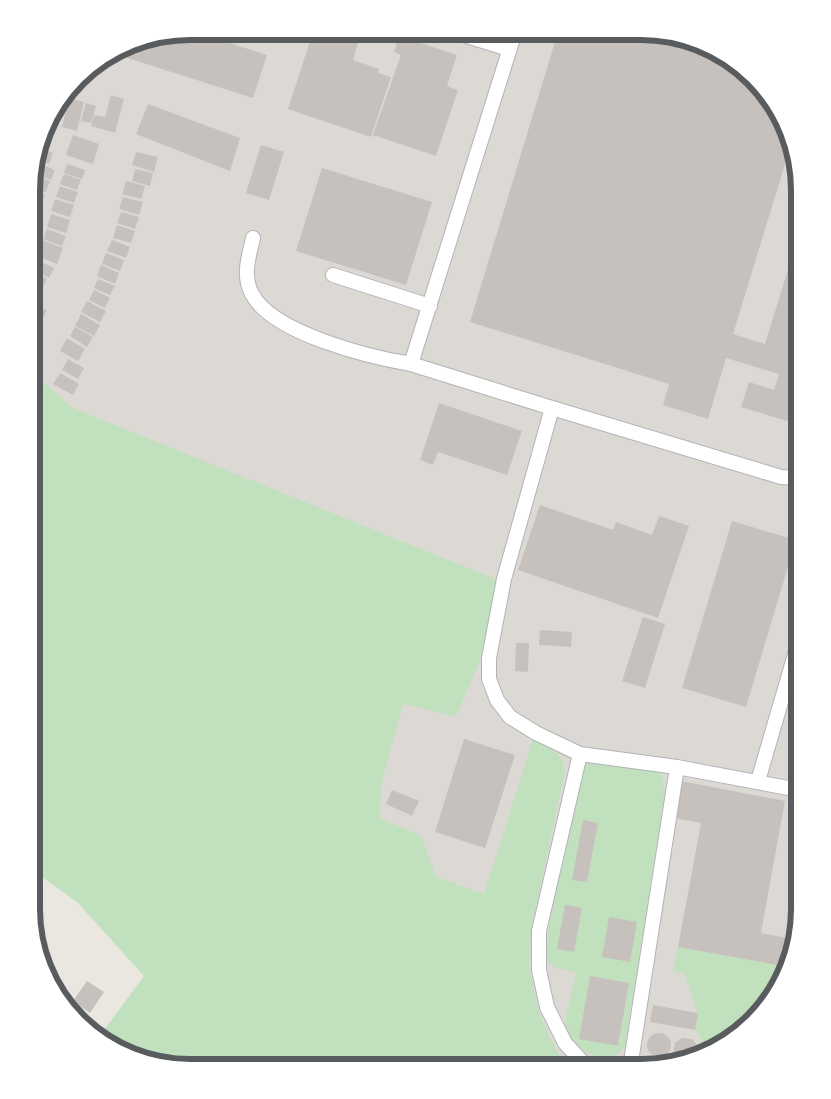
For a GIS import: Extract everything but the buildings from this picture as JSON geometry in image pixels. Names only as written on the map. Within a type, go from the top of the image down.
[{"type":"lane","points":[[478,40],[509,50]]},
{"type":"lane","points":[[410,364],[430,306],[512,40]]},
{"type":"lane","points":[[253,238],[247,262],[247,280],[252,295],[267,313],[290,328],[378,359],[410,364],[781,477],[791,478]]},
{"type":"lane","points":[[333,275],[430,306]]},
{"type":"lane","points":[[552,408],[504,579],[489,658],[489,679],[497,700],[510,717],[536,733],[580,754],[677,767],[791,788]]},
{"type":"lane","points":[[758,781],[791,669]]},
{"type":"lane","points":[[580,754],[539,931],[539,970],[547,1007],[565,1043],[580,1059]]},
{"type":"lane","points":[[631,1059],[677,767]]},
{"type":"shaded area","points":[[190,40],[641,40],[660,41],[698,51],[716,60],[747,84],[766,107],[776,124],[783,142],[791,180],[791,919],[783,957],[776,975],[754,1008],[740,1022],[707,1044],[670,1056],[641,1059],[549,1059],[405,870],[73,408],[40,378],[41,171],[51,133],[65,107],[91,77],[124,55],[151,45]]},
{"type":"green space","points":[[40,378],[73,408],[500,581],[480,661],[456,716],[403,704],[381,785],[380,818],[421,836],[436,877],[484,894],[533,739],[555,751],[562,760],[565,772],[531,929],[529,967],[538,1010],[551,1040],[559,1054],[564,1059],[190,1059],[151,1054],[133,1048],[103,1031],[144,976],[78,903],[40,876]]},
{"type":"green space","points":[[594,760],[651,768],[662,778],[665,792],[625,1045],[619,1053],[602,1057],[583,1050],[569,1035],[566,1027],[576,973],[554,967],[547,960],[548,932],[580,776],[586,763]]},
{"type":"green space","points":[[678,947],[780,965],[766,992],[754,1008],[724,1034],[704,1045],[704,1043],[695,1030],[698,1013],[684,973],[673,972]]}]
